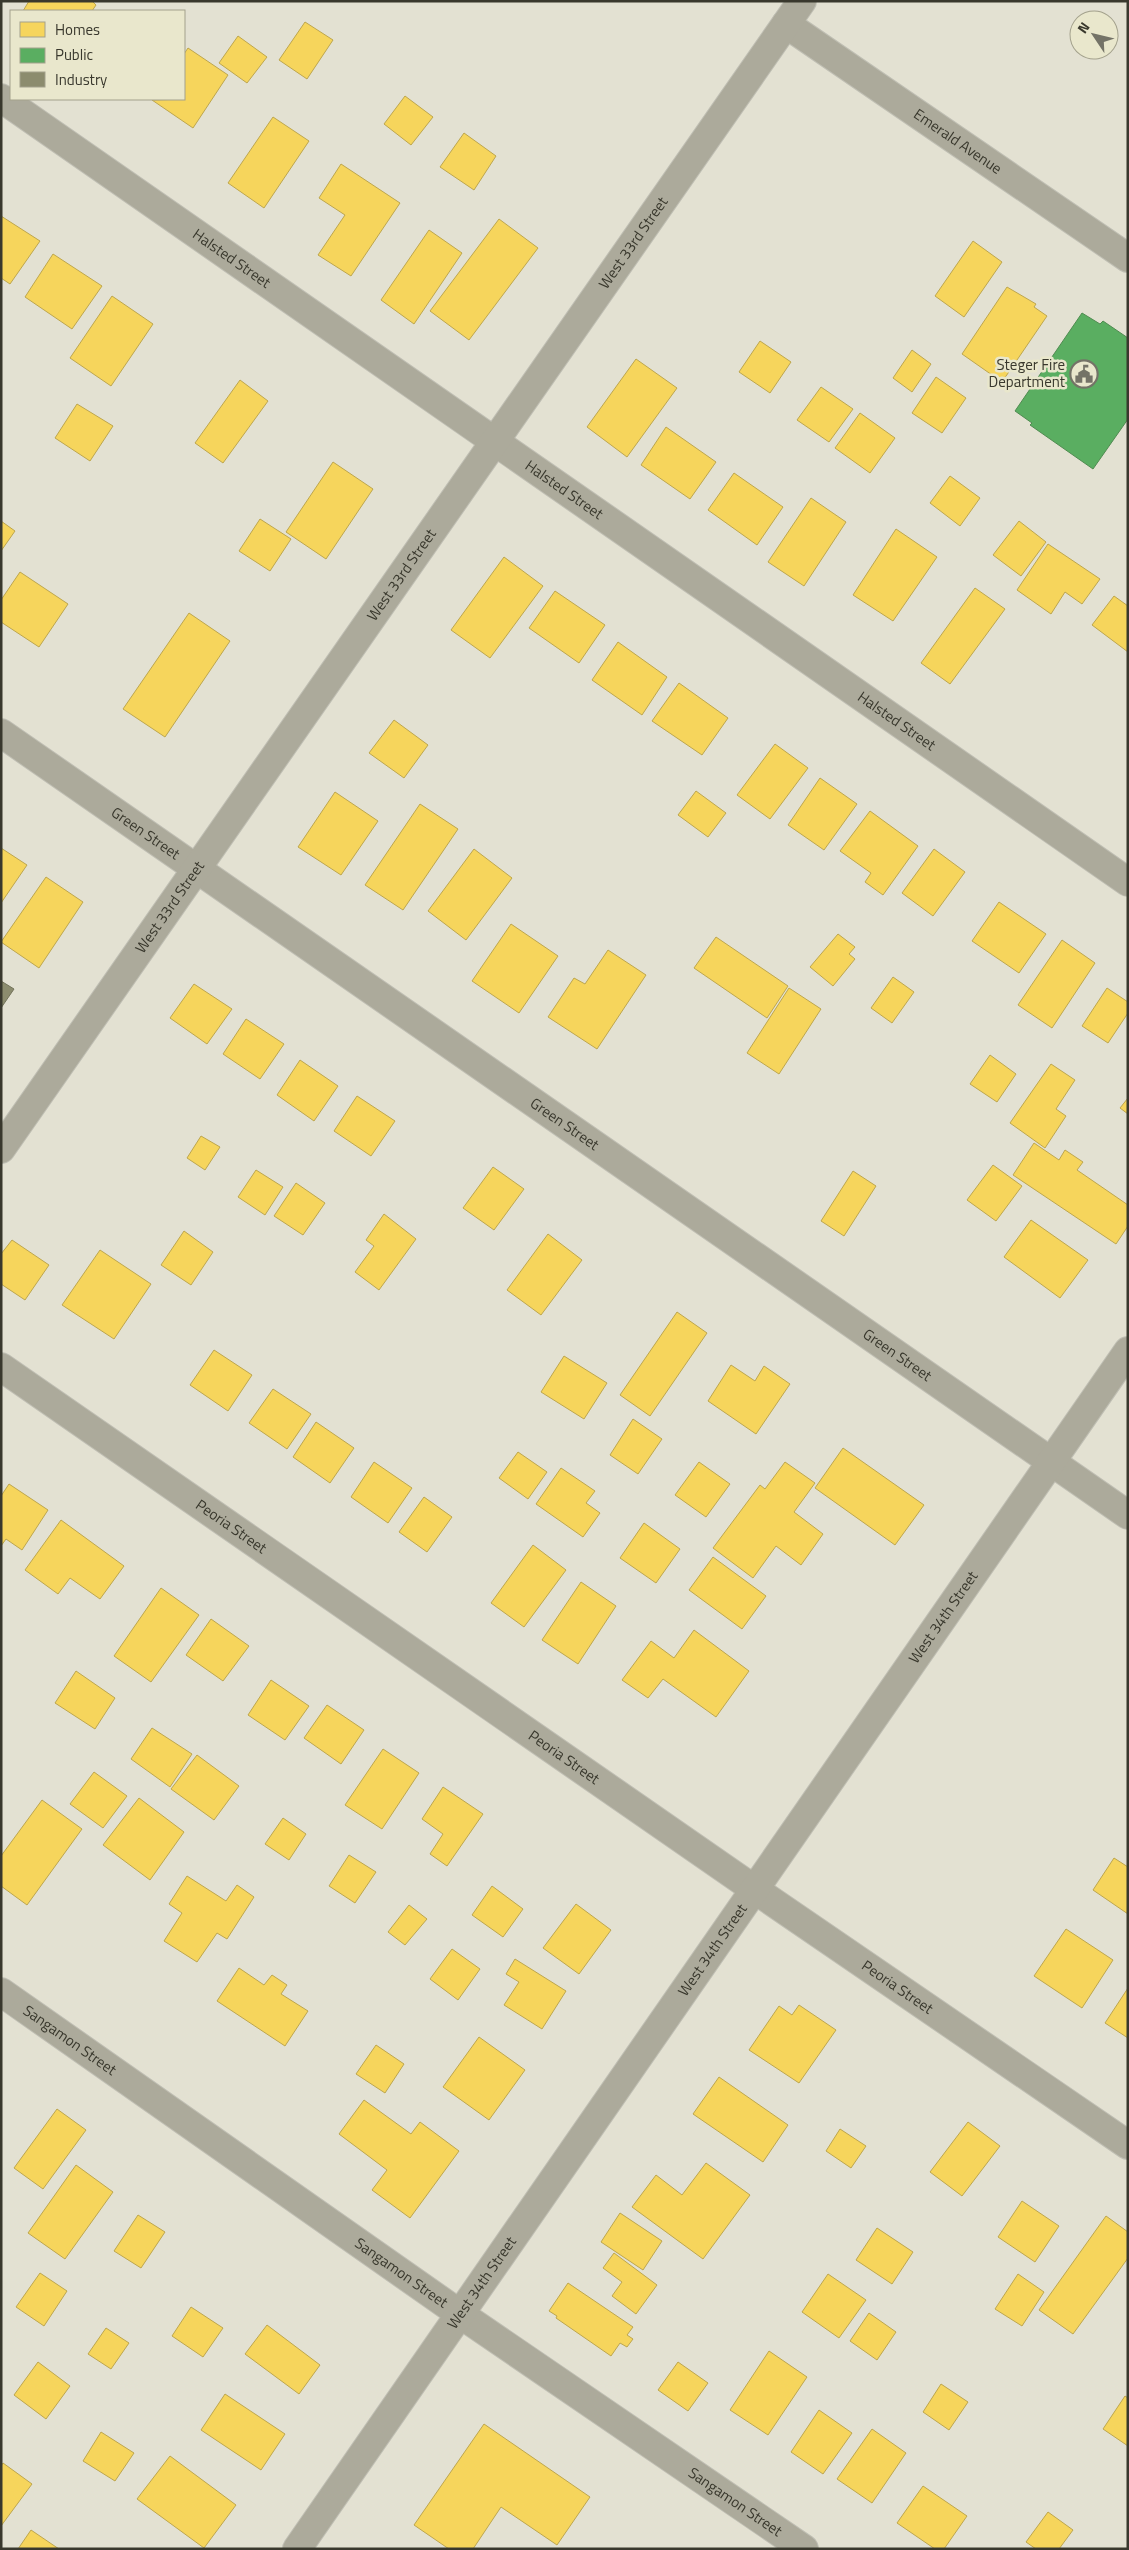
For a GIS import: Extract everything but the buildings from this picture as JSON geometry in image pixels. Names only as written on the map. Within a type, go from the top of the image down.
[{"type":"street","name":"West 33rd Street","points":[[1,1148],[802,1]]},
{"type":"street","name":"Emerald Avenue","points":[[786,24],[1128,258]]},
{"type":"street","name":"Halsted Street","points":[[1,98],[1128,882]]},
{"type":"street","name":"Green Street","points":[[1,733],[1128,1515]]},
{"type":"street","name":"West 34th Street","points":[[297,2549],[1128,1351]]},
{"type":"street","name":"Peoria Street","points":[[1,1367],[754,1890],[1128,2145]]},
{"type":"street","name":"Sangamon Street","points":[[1,1992],[460,2314],[804,2549]]},
{"type":"place","name":"Steger Fire Department","points":[[1084,374]]}]
